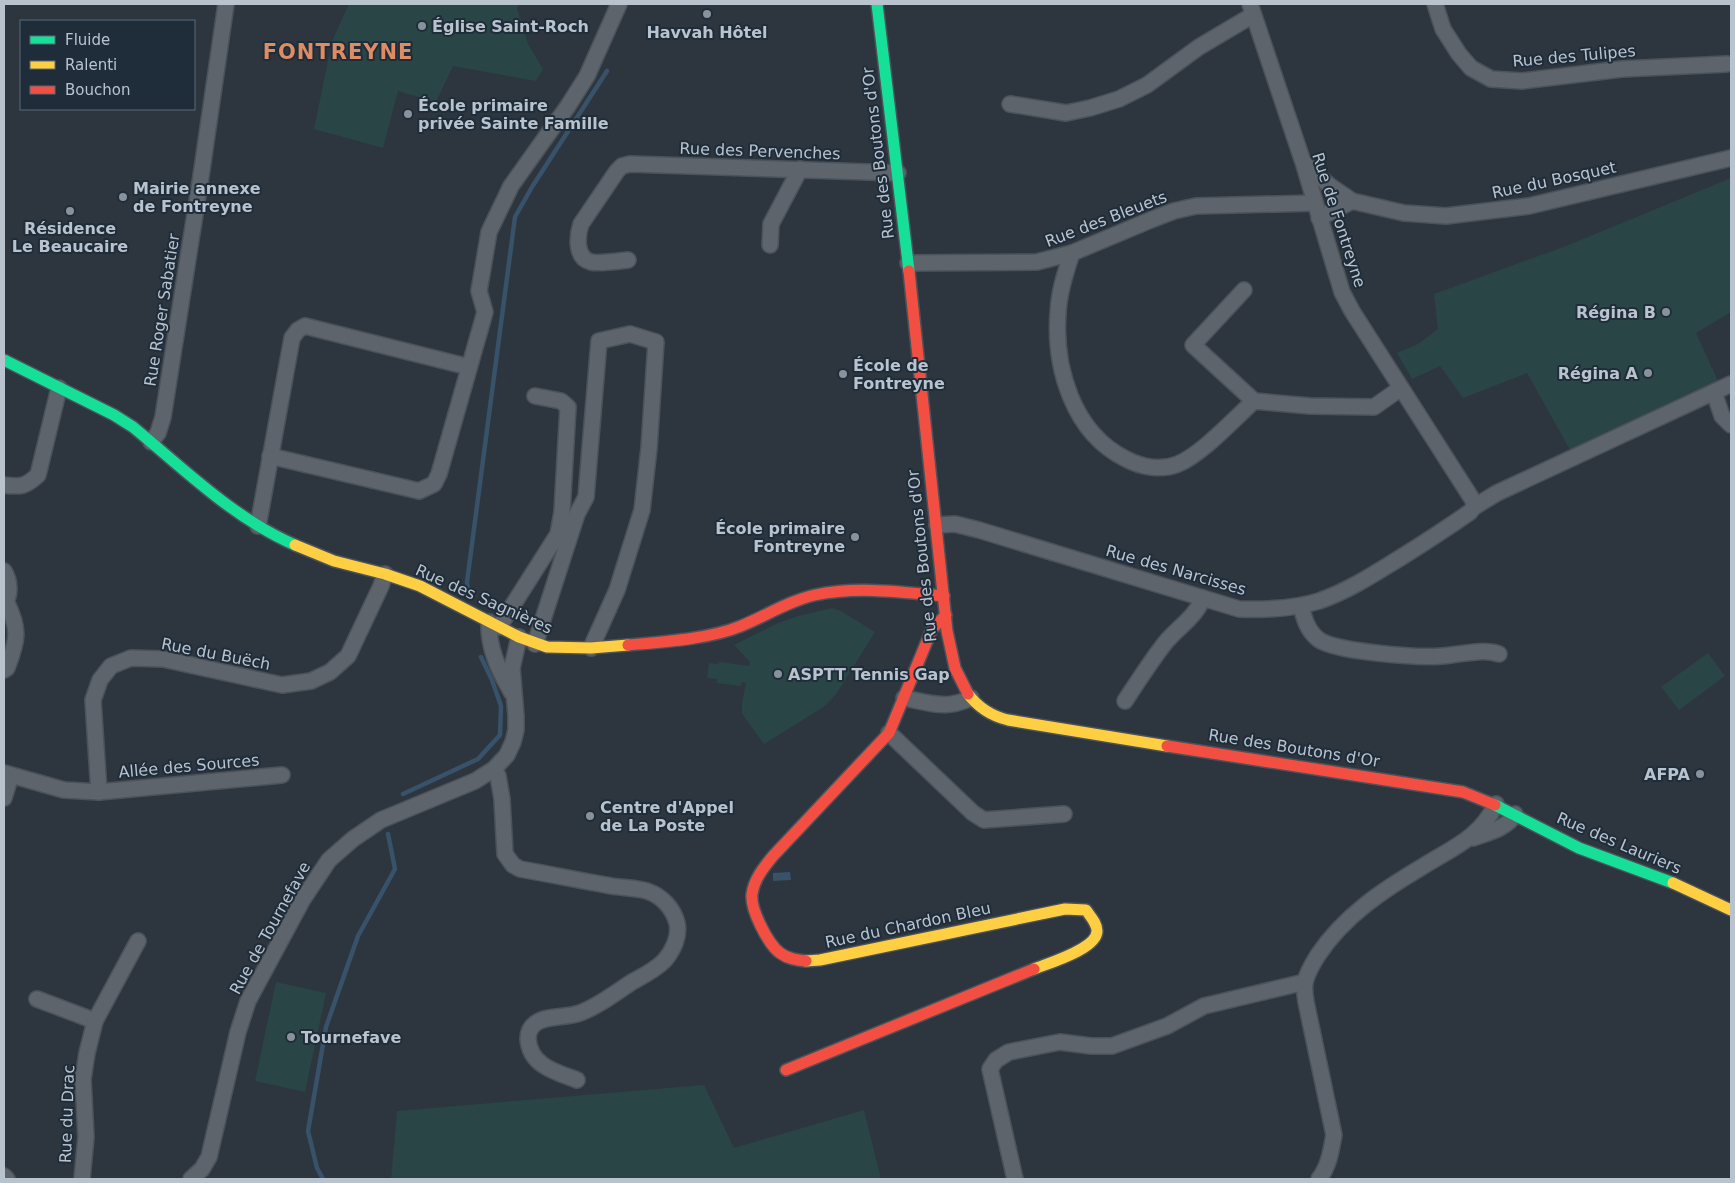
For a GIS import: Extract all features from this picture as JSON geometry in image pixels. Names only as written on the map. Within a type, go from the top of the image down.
[{"type":"main road","name":"Rue des Boutons d'Or","points":[[877,4],[898,173],[946,615],[954,664],[971,698],[981,708],[993,715],[1034,725],[1417,784],[1462,792],[1496,804]]},
{"type":"main road","name":"Rue des Sagnières","points":[[4,360],[114,415],[133,427],[204,488],[238,514],[278,538],[305,550],[385,574],[441,596],[535,644],[557,649],[591,648],[706,636],[740,627],[788,603],[815,595],[846,591],[900,592],[944,596]]},
{"type":"main road","name":"Rue du Chardon Bleu","points":[[786,1070],[1078,951],[1097,937],[1098,928],[1094,920],[1086,910],[1076,908],[804,962],[783,957],[774,949],[766,937],[753,905],[752,890],[758,877],[773,856],[889,733],[932,629],[946,615]]},
{"type":"main road","name":"Rue des Lauriers","points":[[1496,804],[1577,847],[1699,894],[1731,910]]},
{"type":"street","name":"Rue Roger Sabatier","points":[[151,442],[158,433],[163,417],[226,4]]},
{"type":"street","points":[[270,456],[419,491],[434,484],[439,474],[485,312],[479,291],[489,232],[511,186],[587,76],[619,4]]},
{"type":"street","name":"Rue des Tulipes","points":[[1435,4],[1443,29],[1459,54],[1471,68],[1491,79],[1522,81],[1622,69],[1727,64]]},
{"type":"street","points":[[1010,104],[1066,113],[1090,108],[1119,98],[1147,85],[1251,10]]},
{"type":"street","name":"Rue de Fontreyne","points":[[1251,10],[1303,162],[1342,292],[1352,311],[1474,502],[1474,507]]},
{"type":"street","name":"Rue du Bosquet","points":[[1303,162],[1330,186],[1352,201],[1404,213],[1446,216],[1529,206],[1731,158]]},
{"type":"street","name":"Rue des Pervenches","points":[[628,260],[591,262],[582,256],[578,246],[578,233],[581,224],[622,166],[630,164],[898,173]]},
{"type":"street","points":[[770,245],[771,224],[800,170]]},
{"type":"street","points":[[1319,218],[1352,201]]},
{"type":"street","name":"Rue des Bleuets","points":[[908,263],[1037,262],[1072,253],[1174,211],[1196,206],[1315,203]]},
{"type":"street","points":[[1072,253],[1062,287],[1058,311],[1057,341],[1064,378],[1075,407],[1085,424],[1100,442],[1118,455],[1137,465],[1158,468],[1177,465],[1203,448],[1254,401]]},
{"type":"street","points":[[1244,290],[1188,341],[1254,401],[1310,406],[1374,407],[1401,388]]},
{"type":"street","points":[[258,526],[292,338],[298,330],[305,326],[469,367]]},
{"type":"street","points":[[535,644],[577,514],[586,497],[599,341],[630,334],[656,342],[649,448],[642,510],[618,590],[591,648]]},
{"type":"street","points":[[1474,507],[1497,492],[1731,384]]},
{"type":"street","points":[[4,485],[20,487],[29,483],[38,475],[59,388]]},
{"type":"street","points":[[1714,392],[1722,416],[1731,425]]},
{"type":"street","points":[[494,624],[558,534],[562,512],[568,407],[561,401],[535,396]]},
{"type":"street","name":"Rue des Narcisses","points":[[937,524],[955,524],[978,530],[1239,608],[1265,610],[1300,606],[1319,601],[1354,586],[1438,534],[1470,512],[1474,507]]},
{"type":"street","points":[[4,571],[9,590],[5,603],[14,617],[17,635],[7,668],[4,670]]},
{"type":"street","name":"Rue du Buëch","points":[[99,792],[92,700],[100,680],[111,666],[131,658],[163,659],[282,685],[311,681],[330,672],[348,656],[385,574]]},
{"type":"street","points":[[1125,701],[1167,641],[1194,616],[1203,598]]},
{"type":"street","points":[[1300,606],[1305,622],[1318,640],[1331,645],[1416,656],[1439,657],[1489,651],[1499,654]]},
{"type":"street","name":"Rue de Tournefave","points":[[494,624],[488,633],[493,652],[515,699]]},
{"type":"street","name":"Rue de Tournefave","points":[[201,1176],[209,1157],[238,1032],[248,1001],[303,900],[329,860],[353,839],[381,820],[475,781],[494,769],[507,755],[516,730],[512,668],[520,637]]},
{"type":"street","points":[[904,698],[942,706],[959,704],[971,698]]},
{"type":"street","points":[[889,733],[973,813],[984,820],[1064,814]]},
{"type":"street","points":[[494,769],[498,776],[502,799],[505,854],[512,865],[520,869],[608,886],[646,891],[668,904],[678,926],[678,936],[672,950],[653,970],[591,1008],[567,1016],[545,1019],[537,1022],[530,1028],[528,1035],[529,1044],[532,1054],[538,1062],[548,1069],[577,1080]]},
{"type":"street","points":[[4,798],[8,774]]},
{"type":"street","name":"Allée des Sources","points":[[8,774],[64,790],[99,792],[282,775]]},
{"type":"street","points":[[1469,839],[1488,820],[1496,804]]},
{"type":"street","points":[[1319,1179],[1325,1171],[1334,1135],[1306,1002],[1305,982],[1312,964],[1334,933],[1386,889],[1469,839],[1499,828],[1512,820],[1515,814]]},
{"type":"street","name":"Rue du Drac","points":[[82,1179],[86,1137],[83,1079],[87,1053],[95,1021],[138,941]]},
{"type":"street","points":[[1015,1179],[990,1069],[996,1060],[1009,1052],[1060,1042],[1091,1046],[1112,1046],[1167,1026],[1204,1006],[1305,982]]},
{"type":"street","points":[[37,999],[95,1021]]},
{"type":"street","points":[[4,1176],[7,1179]]},
{"type":"green space","points":[[349,4],[519,4],[517,8],[528,44],[543,69],[536,81],[453,66],[436,102],[398,91],[383,148],[314,129],[332,41]]},
{"type":"green space","points":[[1731,178],[1731,312],[1696,333],[1718,381],[1570,450],[1527,373],[1463,398],[1440,366],[1412,379],[1397,353],[1418,344],[1438,329],[1434,294],[1566,246]]},
{"type":"green space","name":"ASPTT Tennis Gap","points":[[832,608],[841,611],[875,632],[837,693],[825,706],[764,744],[742,714],[746,683],[742,682],[741,686],[717,683],[717,679],[707,678],[709,663],[718,664],[719,662],[749,666],[750,662],[734,645],[778,623]]},
{"type":"green space","points":[[1708,653],[1725,676],[1679,710],[1661,687]]},
{"type":"green space","name":"Tournefave","points":[[276,982],[326,993],[305,1092],[255,1081]]},
{"type":"green space","points":[[704,1085],[734,1148],[864,1110],[881,1179],[391,1179],[397,1111]]},
{"type":"water","points":[[790,872],[791,880],[773,881],[773,873]]},
{"type":"waterway","points":[[468,591],[467,582],[515,217],[532,187],[607,71]]},
{"type":"waterway","points":[[403,794],[478,759],[500,735],[501,706],[481,657]]},
{"type":"waterway","points":[[323,1179],[317,1168],[308,1131],[326,1027],[358,936],[395,869],[388,834]]},
{"type":"traffic: fast","points":[[877,4],[909,271]]},
{"type":"traffic: fast","points":[[4,360],[114,415],[133,427],[190,476],[230,507],[272,534],[295,545]]},
{"type":"traffic: fast","points":[[1495,805],[1579,848],[1673,883]]},
{"type":"traffic: slow","points":[[295,545],[334,561],[385,574],[420,586],[519,637],[547,647],[591,648],[628,645]]},
{"type":"traffic: slow","points":[[968,694],[985,710],[1008,720],[1167,746]]},
{"type":"traffic: slow","points":[[1673,883],[1731,910]]},
{"type":"traffic: slow","points":[[806,961],[820,960],[1065,909],[1086,910],[1096,925],[1095,938],[1081,949],[1034,969]]},
{"type":"traffic: jam","points":[[909,271],[947,631],[955,668],[968,694]]},
{"type":"traffic: jam","points":[[628,645],[715,634],[741,626],[796,601],[831,592],[863,590],[944,596]]},
{"type":"traffic: jam","points":[[806,961],[783,955],[770,942],[757,917],[752,900],[757,878],[773,856],[889,733],[932,629],[946,615]]},
{"type":"traffic: jam","points":[[1167,746],[1463,792],[1495,805]]},
{"type":"traffic: jam","points":[[786,1070],[1034,969]]},
{"type":"place","name":"Havvah Hôtel","points":[[707,14]]},
{"type":"place","name":"Église Saint-Roch","points":[[422,26]]},
{"type":"place","name":"École primaire privée Sainte Famille","points":[[408,114]]},
{"type":"place","name":"Mairie annexe de Fontreyne","points":[[123,197]]},
{"type":"place","name":"Résidence Le Beaucaire","points":[[70,211]]},
{"type":"place","name":"Régina B","points":[[1666,312]]},
{"type":"place","name":"Régina A","points":[[1648,373]]},
{"type":"place","name":"École de Fontreyne","points":[[843,374]]},
{"type":"place","name":"École primaire Fontreyne","points":[[855,537]]},
{"type":"place","name":"ASPTT Tennis Gap","points":[[778,674]]},
{"type":"place","name":"AFPA","points":[[1700,774]]},
{"type":"place","name":"Centre d'Appel de La Poste","points":[[590,816]]},
{"type":"place","name":"Tournefave","points":[[291,1037]]},
{"type":"district","name":"FONTREYNE","points":[[338,52]]}]
